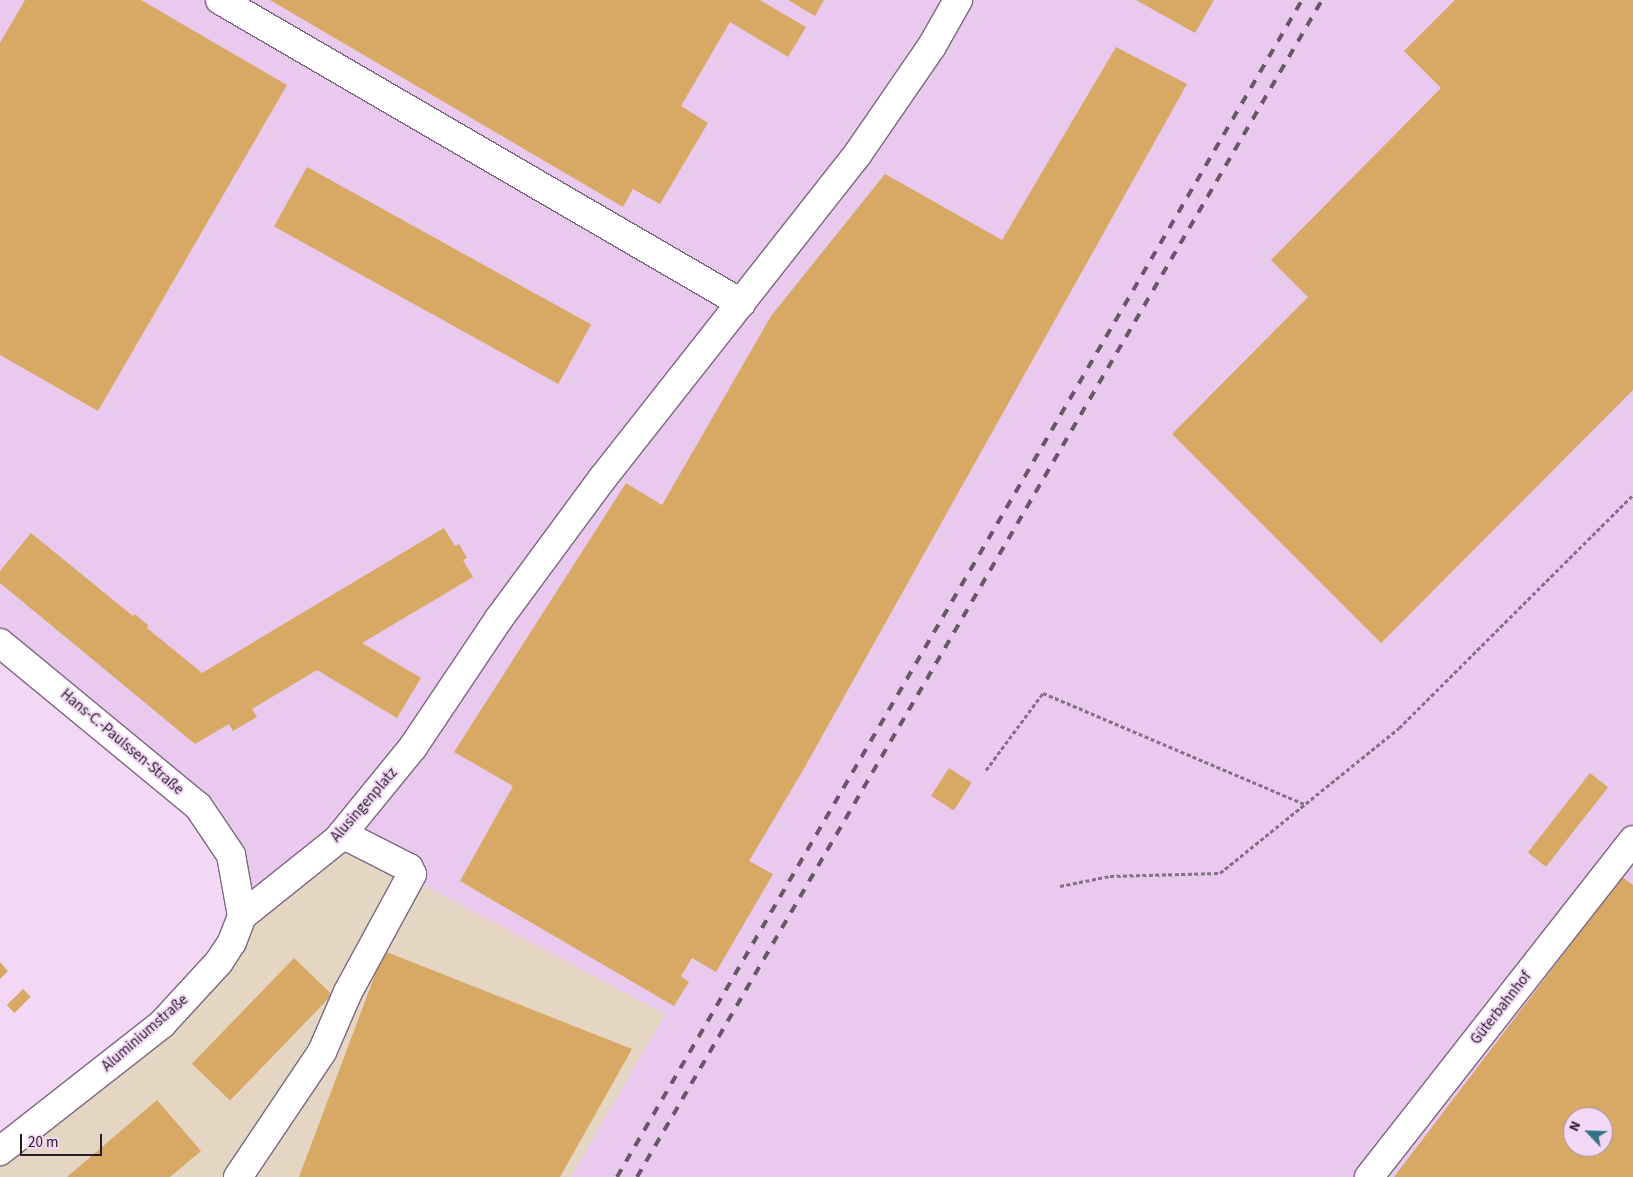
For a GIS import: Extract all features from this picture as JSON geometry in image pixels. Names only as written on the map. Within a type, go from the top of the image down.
[{"type":"street","points":[[220,0],[741,303]]},
{"type":"street","name":"Alusingenplatz","points":[[242,916],[342,834],[413,747],[510,604],[602,480],[856,155],[932,46],[958,0]]},
{"type":"street","name":"Hans-C.-Paulssen-Straße","points":[[0,643],[198,806],[231,855],[242,916]]},
{"type":"street","points":[[238,1177],[322,1052],[348,992],[412,874],[409,868],[342,834]]},
{"type":"street","name":"Güterbahnhof","points":[[1369,1177],[1633,840]]},
{"type":"street","name":"Aluminiumstraße","points":[[0,1151],[162,1024],[219,962],[232,942],[242,916]]},
{"type":"path","points":[[1060,886],[1110,876],[1220,873],[1399,728],[1633,495]]},
{"type":"path","points":[[986,770],[1043,693],[1305,804]]},
{"type":"shaded area","points":[[0,0],[1633,0],[1633,1177],[571,1177],[665,1014],[338,839],[242,916],[231,855],[0,643]]},
{"type":"shaded area","points":[[338,839],[666,1014],[571,1177],[0,1177],[0,1151],[80,1088]]},
{"type":"building","points":[[25,0],[141,0],[287,85],[98,411],[0,355],[0,43]]},
{"type":"building","points":[[270,0],[760,0],[806,27],[788,57],[730,22],[681,106],[708,123],[660,204],[633,189],[623,207]]},
{"type":"building","points":[[788,0],[824,0],[815,16]]},
{"type":"building","points":[[1136,0],[1214,0],[1195,33]]},
{"type":"building","points":[[1455,0],[1633,0],[1633,390],[1381,643],[1172,434],[1308,297],[1271,260],[1441,88],[1404,51]]},
{"type":"building","points":[[1116,47],[1187,84],[802,772],[749,861],[773,874],[716,972],[692,958],[681,976],[689,982],[674,1006],[460,881],[513,786],[454,752],[626,483],[662,505],[771,316],[885,174],[1002,240]]},
{"type":"building","points":[[307,167],[591,325],[558,384],[274,226]]},
{"type":"building","points":[[444,528],[455,546],[459,544],[467,558],[463,560],[473,577],[362,643],[421,678],[397,718],[317,670],[252,709],[257,717],[233,731],[229,724],[195,744],[0,583],[0,571],[31,533],[133,616],[135,614],[148,625],[147,628],[202,673]]},
{"type":"building","points":[[949,768],[972,783],[954,810],[931,796]]},
{"type":"building","points":[[1590,773],[1608,787],[1546,867],[1528,853]]},
{"type":"building","points":[[1622,877],[1633,885],[1633,1177],[1394,1177]]},
{"type":"building","points":[[384,951],[632,1049],[560,1177],[299,1177]]},
{"type":"building","points":[[294,958],[332,995],[230,1101],[192,1064]]},
{"type":"building","points":[[0,962],[8,971],[0,979]]},
{"type":"building","points":[[23,989],[31,997],[15,1013],[7,1005]]},
{"type":"building","points":[[157,1100],[201,1151],[170,1177],[67,1177]]},
{"type":"railway","points":[[617,1177],[1302,0]]},
{"type":"railway","points":[[637,1177],[1322,0]]}]
